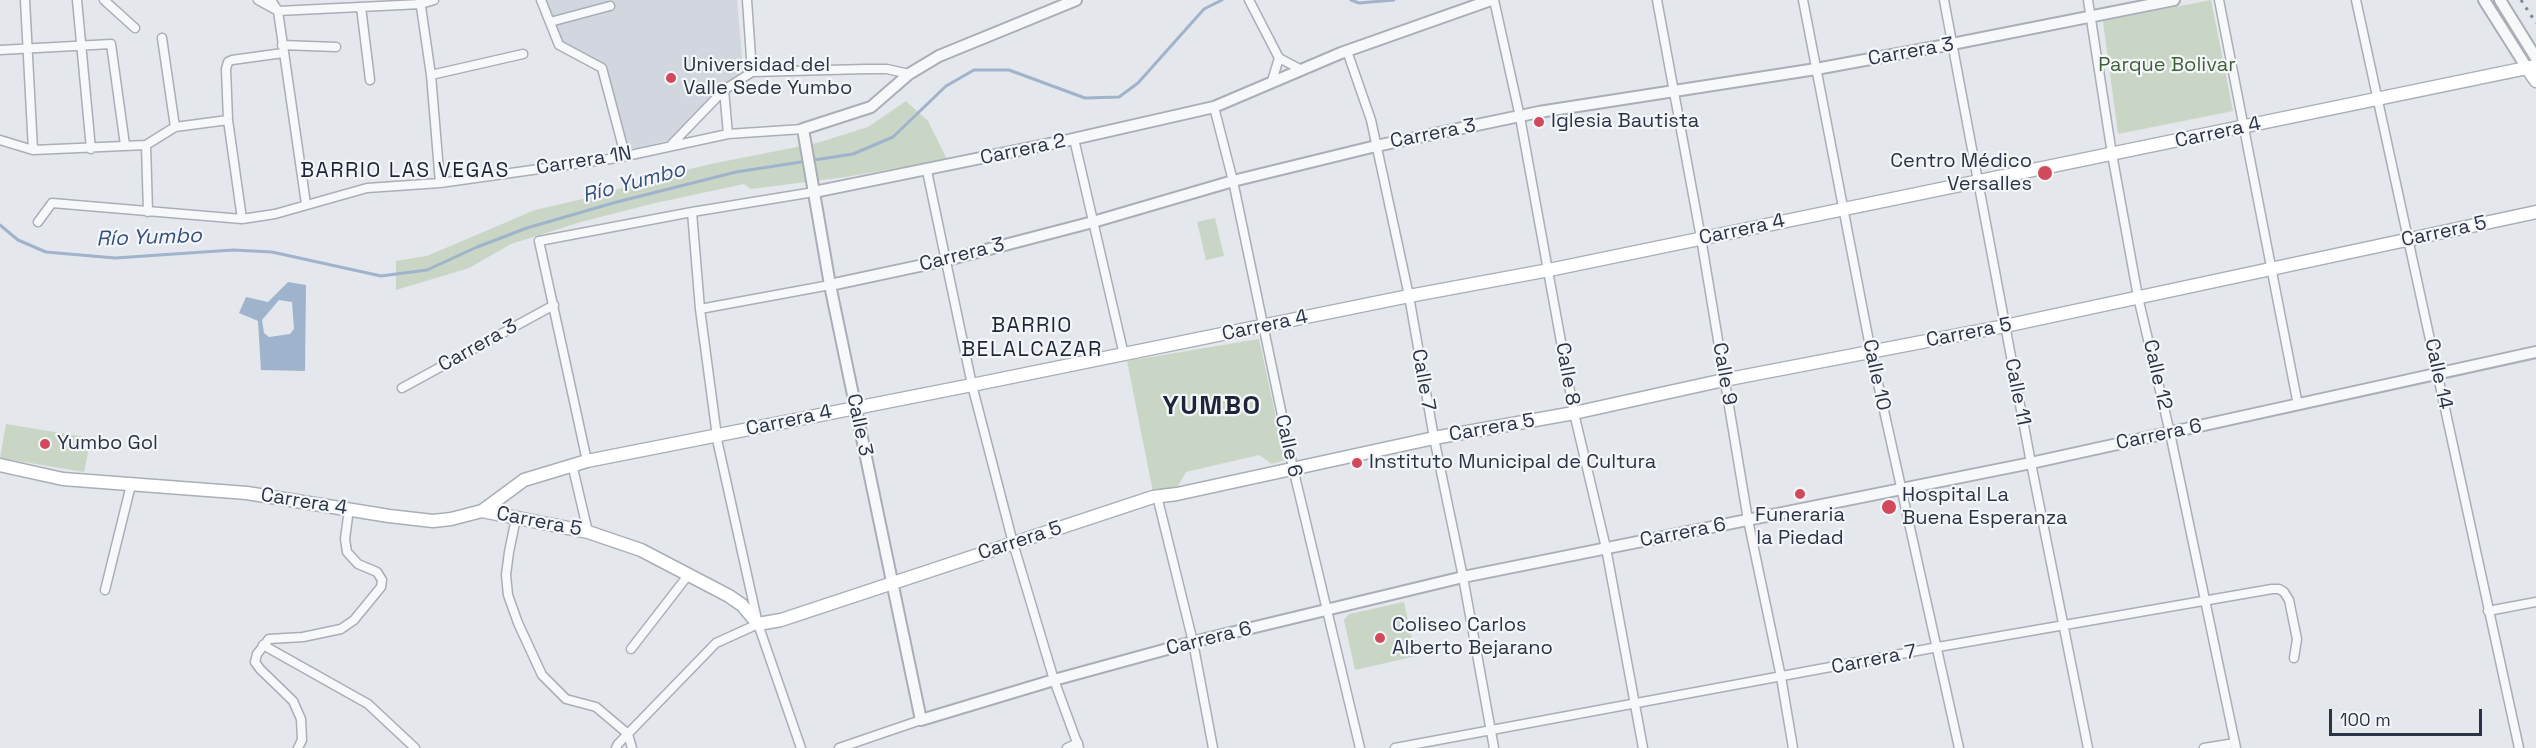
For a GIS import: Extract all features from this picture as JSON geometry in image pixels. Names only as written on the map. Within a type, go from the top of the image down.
[{"type":"main road","name":"Carrera 4","points":[[0,465],[63,478],[247,493],[433,521],[451,519],[482,511],[524,480],[572,464],[1549,270],[2532,67]]},
{"type":"main road","points":[[2532,67],[2536,81]]},
{"type":"main road","name":"Carrera 5","points":[[482,511],[588,532],[641,550],[736,600],[758,624],[781,620],[1157,496],[1434,438],[1574,413],[1724,380],[2005,326],[2536,212]]},
{"type":"street","points":[[25,0],[33,150]]},
{"type":"street","points":[[77,0],[91,149]]},
{"type":"street","points":[[104,0],[135,28]]},
{"type":"street","points":[[258,0],[278,11],[361,7],[434,0]]},
{"type":"street","points":[[271,0],[278,11],[306,204]]},
{"type":"street","points":[[541,0],[559,45],[602,68],[625,155]]},
{"type":"street","points":[[747,0],[752,72]]},
{"type":"street","name":"Carrera 1N","points":[[38,222],[52,203],[242,219],[275,214],[367,188],[440,183],[625,155],[728,134],[804,131],[871,107],[909,74],[939,56],[1076,0]]},
{"type":"street","name":"Carrera 2","points":[[554,305],[539,241],[927,171],[1214,107],[1300,69],[1493,0]]},
{"type":"street","name":"Calle 8","points":[[1493,0],[1520,117],[1574,413],[1606,548],[1643,748]]},
{"type":"street","name":"Calle 9","points":[[1658,0],[1748,520],[1793,748]]},
{"type":"street","name":"Calle 10","points":[[1803,0],[1871,352],[1959,748]]},
{"type":"street","name":"Calle 11","points":[[1944,0],[2031,463],[2088,748]]},
{"type":"street","name":"Calle 12","points":[[2088,0],[2112,154],[2138,297],[2170,433],[2235,745]]},
{"type":"street","name":"Carrera 3","points":[[700,309],[947,260],[1093,222],[1233,181],[1376,146],[1520,117],[1816,69],[2174,0]]},
{"type":"street","points":[[2219,0],[2298,405]]},
{"type":"street","name":"Calle 14","points":[[2356,0],[2519,748]]},
{"type":"street","points":[[2484,0],[2532,67]]},
{"type":"street","points":[[2500,0],[2536,58]]},
{"type":"street","points":[[420,2],[431,75],[440,183]]},
{"type":"street","points":[[1250,3],[1279,58],[1300,69]]},
{"type":"street","points":[[550,22],[610,6]]},
{"type":"street","points":[[361,7],[370,80]]},
{"type":"street","points":[[162,38],[175,127]]},
{"type":"street","points":[[0,50],[111,44],[125,145]]},
{"type":"street","points":[[242,219],[228,120],[226,69],[228,62],[282,49],[336,48]]},
{"type":"street","name":"Calle 7","points":[[1347,51],[1365,98],[1409,296],[1494,748]]},
{"type":"street","points":[[431,75],[523,54]]},
{"type":"street","points":[[1272,81],[1279,58]]},
{"type":"street","points":[[672,144],[724,90],[752,72],[887,69],[909,74]]},
{"type":"street","points":[[724,90],[728,134]]},
{"type":"street","name":"Calle 6","points":[[1214,107],[1233,181],[1293,468],[1360,748]]},
{"type":"street","points":[[0,140],[33,150],[146,145],[175,127],[228,120]]},
{"type":"street","name":"Calle 3","points":[[804,131],[830,285],[921,720]]},
{"type":"street","points":[[1074,139],[1124,355]]},
{"type":"street","points":[[146,145],[148,212]]},
{"type":"street","points":[[927,171],[972,385],[1013,543],[1054,680],[1078,746],[1067,748]]},
{"type":"street","points":[[692,212],[700,309],[717,436],[758,624],[801,748]]},
{"type":"street","points":[[554,305],[586,461]]},
{"type":"street","name":"Carrera 3","points":[[402,388],[554,305]]},
{"type":"street","name":"Carrera 6","points":[[839,748],[921,720],[1054,680],[1192,642],[1463,577],[2031,463],[2536,352]]},
{"type":"street","points":[[572,464],[588,532]]},
{"type":"street","points":[[105,590],[130,485]]},
{"type":"street","points":[[1157,496],[1192,642],[1213,748]]},
{"type":"street","points":[[298,748],[302,740],[301,719],[293,701],[255,662],[257,654],[269,639],[303,637],[341,629],[354,620],[381,587],[382,580],[377,572],[358,564],[347,552],[345,539],[349,509]]},
{"type":"street","points":[[516,518],[506,575],[508,595],[542,675],[566,699],[596,707],[628,734],[632,748]]},
{"type":"street","points":[[631,649],[689,574]]},
{"type":"street","name":"Carrera 7","points":[[1395,748],[1938,647],[2272,589],[2284,592],[2289,600],[2297,635],[2294,658]]},
{"type":"street","points":[[2488,610],[2536,602]]},
{"type":"street","points":[[616,747],[716,643],[758,624]]},
{"type":"street","points":[[263,645],[368,704],[416,748]]},
{"type":"street","points":[[2204,748],[2235,745]]},
{"type":"shaded area","name":"Universidad del Valle Sede Yumbo","points":[[546,0],[737,0],[743,69],[721,87],[670,140],[628,150],[607,67],[563,42]]},
{"type":"green space","name":"Parque Bolivar","points":[[2211,0],[2233,111],[2118,134],[2103,21]]},
{"type":"green space","points":[[906,101],[928,121],[947,159],[846,177],[751,189],[744,184],[651,204],[581,222],[511,244],[469,268],[396,290],[396,261],[427,256],[535,210],[600,195],[652,178],[817,143],[868,127]]},
{"type":"green space","points":[[1215,218],[1224,256],[1206,260],[1197,222]]},
{"type":"green space","points":[[1259,339],[1285,460],[1272,464],[1259,455],[1186,472],[1178,486],[1153,492],[1127,361]]},
{"type":"green space","name":"Yumbo Gol","points":[[6,424],[91,438],[84,472],[0,458]]},
{"type":"green space","name":"Coliseo Carlos Alberto Bejarano","points":[[1404,602],[1416,656],[1355,670],[1344,620],[1349,614]]},
{"type":"water","points":[[288,282],[306,285],[305,371],[261,370],[258,321],[239,313],[246,297],[268,302]],"holes":[[[279,300],[292,302],[294,329],[290,334],[269,337],[264,333],[262,320]]]},
{"type":"waterway","name":"Río Yumbo","points":[[0,225],[18,240],[46,252],[115,258],[233,250],[272,252],[381,276],[427,270],[477,247],[527,228],[613,203],[736,172],[853,154],[893,137],[946,86],[974,70],[1009,70],[1085,98],[1119,97],[1138,83],[1204,9],[1222,0]]},
{"type":"waterway","name":"Río Yumbo","points":[[1351,0],[1359,3],[1394,0]]},
{"type":"railway","points":[[2521,0],[2536,23]]},
{"type":"place","name":"Universidad del Valle Sede Yumbo","points":[[671,78]]},
{"type":"place","name":"Iglesia Bautista","points":[[1539,122]]},
{"type":"place","name":"Centro Médico Versalles","points":[[2045,173]]},
{"type":"place","name":"Yumbo Gol","points":[[45,444]]},
{"type":"place","name":"Instituto Municipal de Cultura","points":[[1357,463]]},
{"type":"place","name":"Funeraria la Piedad","points":[[1800,494]]},
{"type":"place","name":"Hospital La Buena Esperanza","points":[[1889,507]]},
{"type":"place","name":"Coliseo Carlos Alberto Bejarano","points":[[1380,638]]},
{"type":"district","name":"BARRIO LAS VEGAS","points":[[405,171]]},
{"type":"district","name":"BARRIO BELALCAZAR","points":[[1032,338]]},
{"type":"district","name":"YUMBO","points":[[1212,407]]}]
